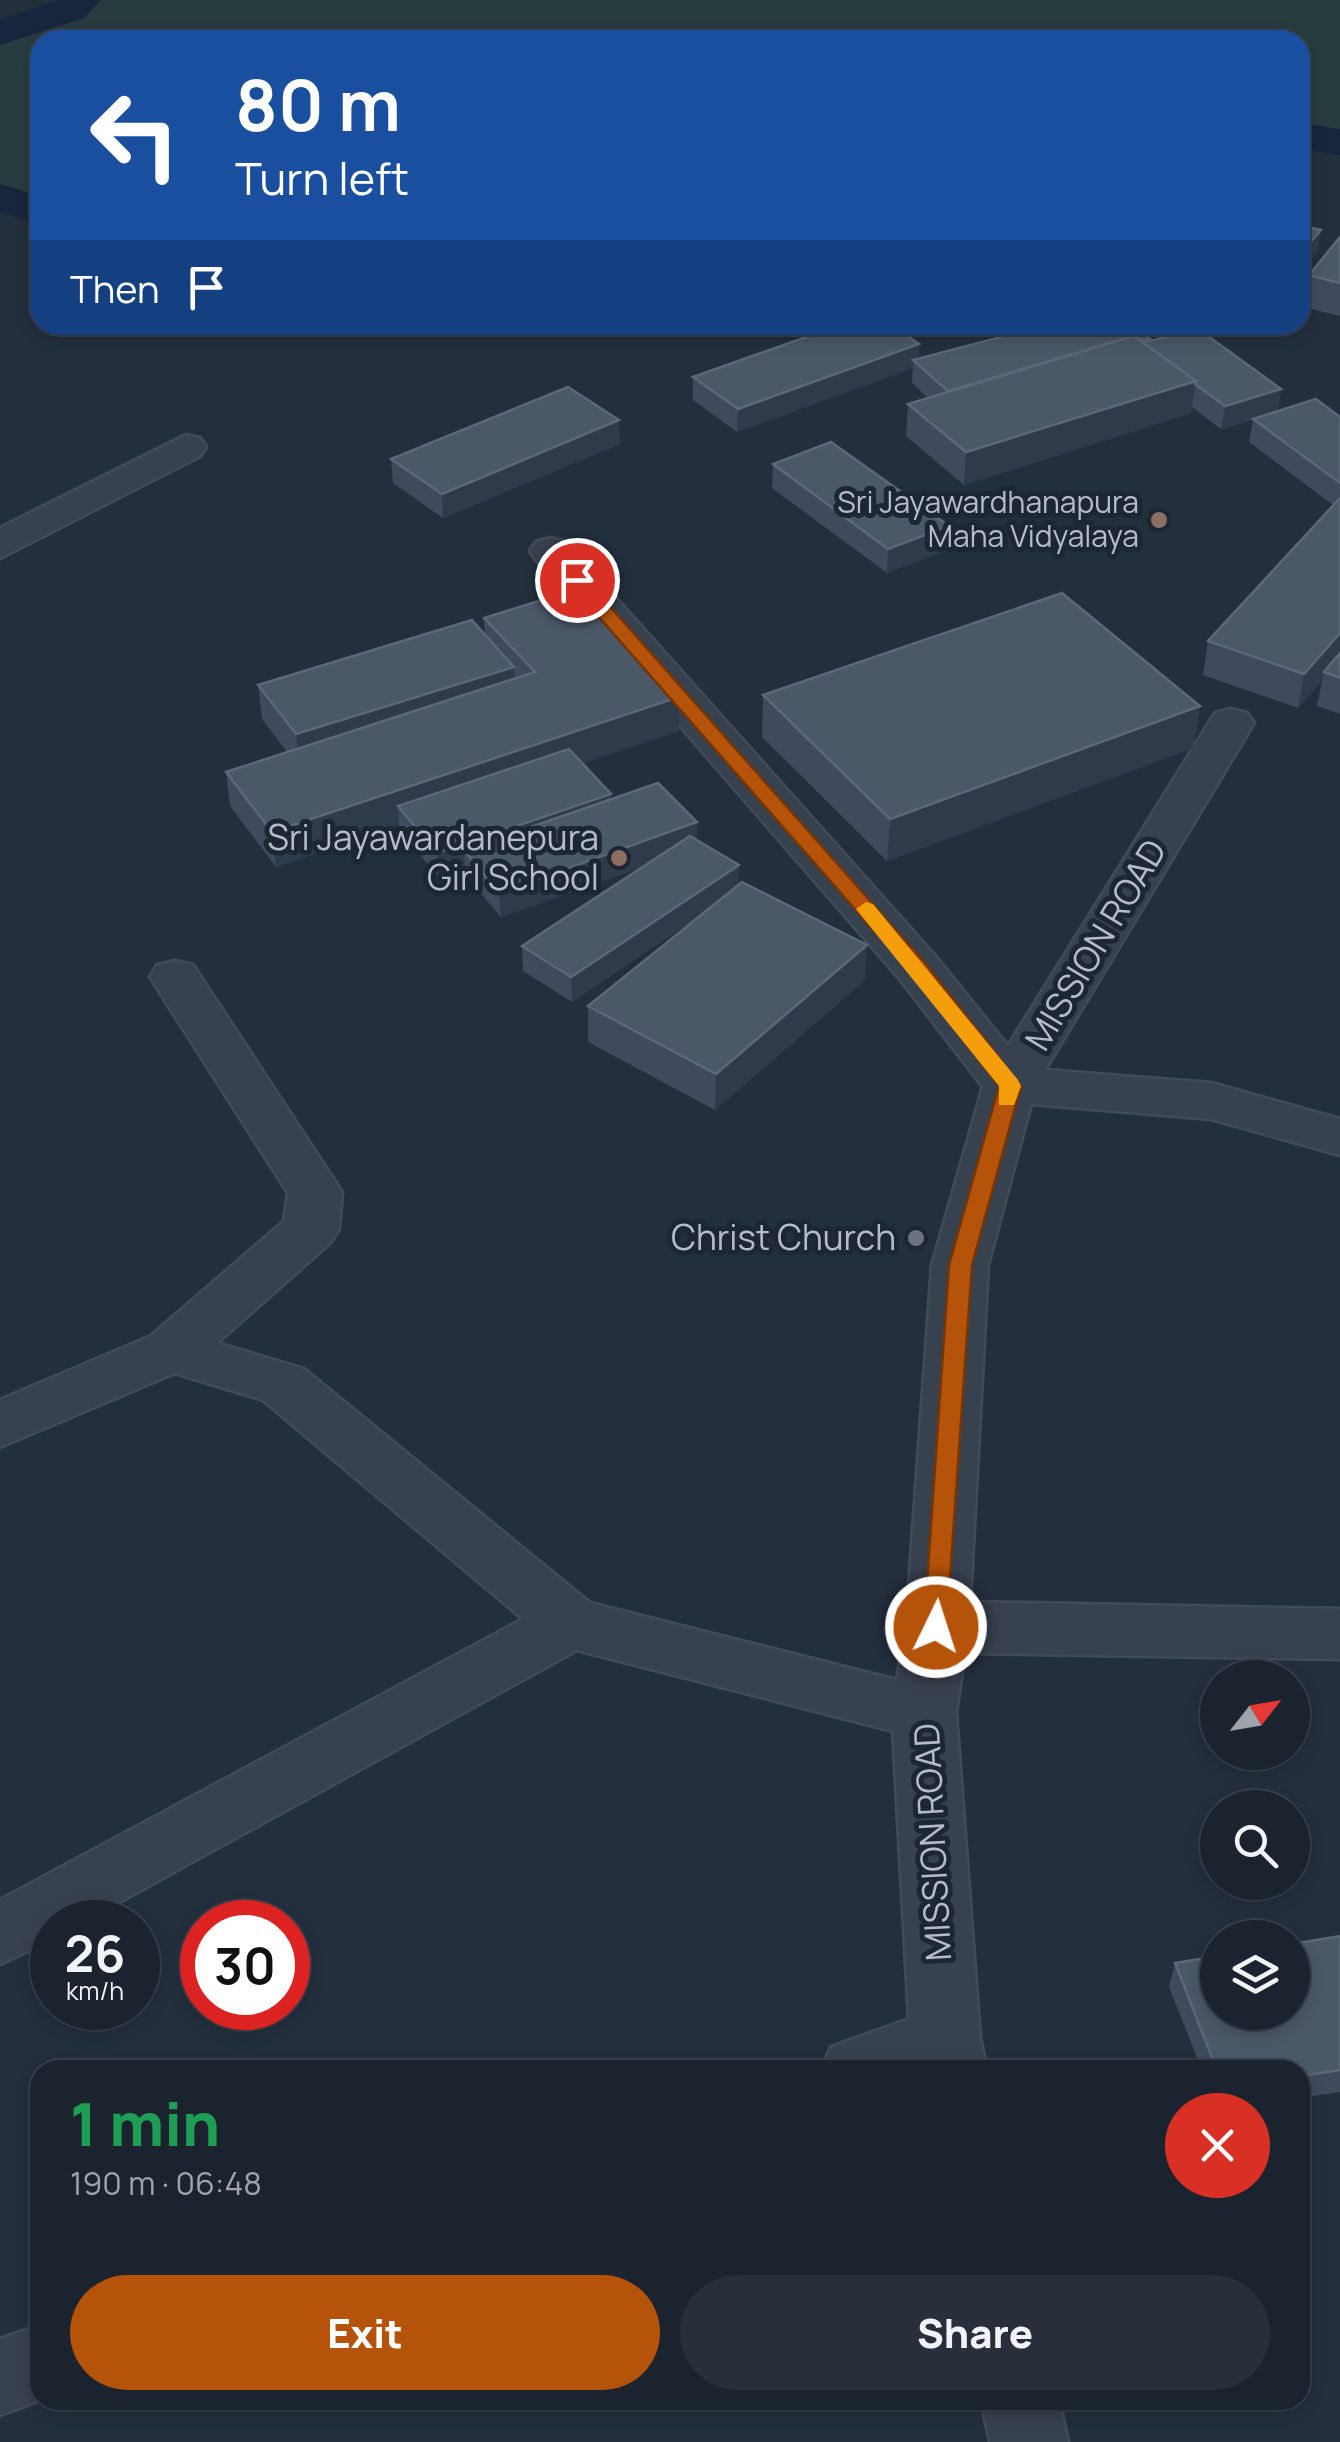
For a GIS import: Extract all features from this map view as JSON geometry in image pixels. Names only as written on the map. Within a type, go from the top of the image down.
[{"type":"street","points":[[0,545],[186,447]]},
{"type":"street","points":[[550,550],[918,968],[1010,1086],[1211,1100],[1340,1137]]},
{"type":"street","name":"MISSION ROAD","points":[[948,2054],[924,1713],[936,1627],[960,1265],[1010,1086],[1231,723]]},
{"type":"street","points":[[0,1426],[171,1351],[311,1229],[315,1192],[176,977]]},
{"type":"street","points":[[171,1351],[284,1384],[571,1623],[924,1713]]},
{"type":"street","points":[[0,1934],[571,1623]]},
{"type":"street","points":[[936,1627],[1340,1634]]},
{"type":"street","points":[[914,2060],[948,2054]]},
{"type":"street","points":[[0,2377],[30,2366]]},
{"type":"street","points":[[1022,2410],[1029,2442]]},
{"type":"green space","points":[[81,0],[1340,0],[1340,142],[1310,138],[1310,30],[30,30],[30,208],[0,197],[0,33],[70,10]]},
{"type":"building","points":[[1310,227],[1321,230],[1310,243]]},
{"type":"building","points":[[1340,237],[1340,283],[1310,274]]},
{"type":"building","points":[[812,335],[906,335],[919,344],[738,409],[693,377]]},
{"type":"building","points":[[1009,335],[1145,335],[1150,339],[1140,341],[1134,336],[948,391],[913,360]]},
{"type":"building","points":[[1172,335],[1207,335],[1281,389],[1225,406],[1143,343]]},
{"type":"building","points":[[1134,336],[1196,381],[966,452],[908,404]]},
{"type":"building","points":[[568,387],[619,420],[442,494],[391,459]]},
{"type":"building","points":[[1316,399],[1340,417],[1340,483],[1253,419]]},
{"type":"building","points":[[831,442],[949,526],[888,549],[773,464]]},
{"type":"building","points":[[1340,498],[1340,633],[1304,674],[1208,641]]},
{"type":"building","points":[[574,590],[679,697],[272,832],[226,772],[535,672],[484,618]]},
{"type":"building","points":[[1062,593],[1200,706],[890,819],[763,695]]},
{"type":"building","points":[[472,620],[514,667],[296,734],[258,685]]},
{"type":"building","points":[[1340,653],[1340,678],[1324,672]]},
{"type":"building","points":[[569,749],[611,794],[437,853],[398,806]]},
{"type":"building","points":[[658,783],[697,822],[499,893],[464,850]]},
{"type":"building","points":[[690,836],[739,865],[571,977],[522,946]]},
{"type":"building","points":[[742,882],[867,945],[716,1074],[588,1006]]},
{"type":"building","points":[[1340,1936],[1340,2070],[1310,2074],[1310,2060],[1213,2060],[1201,2030],[1310,2030],[1310,1941]]},
{"type":"building","points":[[1200,1959],[1200,2027],[1175,1963]]},
{"type":"waterway","points":[[0,33],[70,10],[81,0]]},
{"type":"waterway","points":[[1310,138],[1340,142]]},
{"type":"waterway","points":[[0,197],[30,208]]},
{"type":"slow traffic","points":[[866,909],[918,968],[1010,1086],[1006,1100]]},
{"type":"place","name":"Sri Jayawardhanapura Maha Vidyalaya","points":[[1159,520]]},
{"type":"place","name":"Sri Jayawardanepura Girl School","points":[[619,858]]},
{"type":"place","name":"Christ Church","points":[[916,1238]]},
{"type":"route","points":[[577,580],[918,968],[1010,1086],[960,1265],[936,1627]]}]
